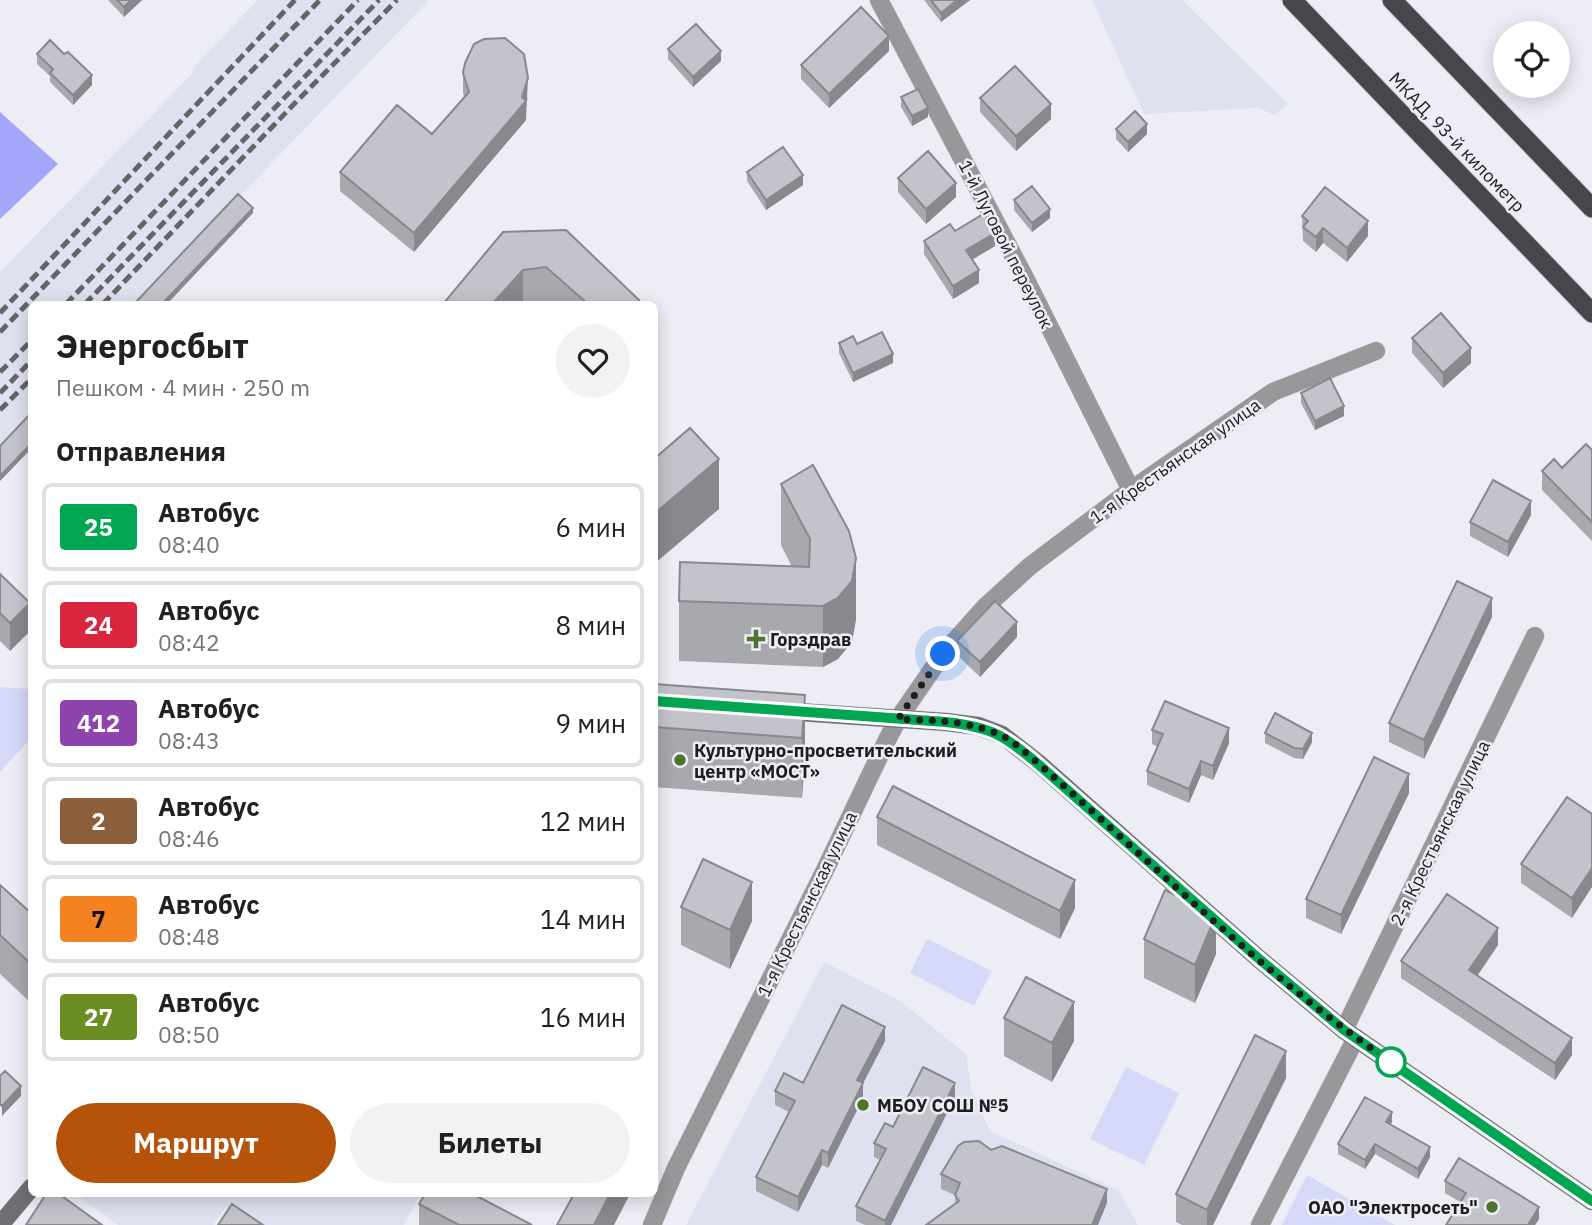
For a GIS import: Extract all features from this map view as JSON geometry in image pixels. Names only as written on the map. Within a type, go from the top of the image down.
[{"type":"highway","name":"МКАД, 93-й километр","points":[[1292,0],[1592,313]]},
{"type":"highway","points":[[1392,0],[1592,208]]},
{"type":"main road","points":[[769,710],[967,724],[990,730],[1013,742],[1258,958],[1350,1034],[1592,1201]]},
{"type":"main road","points":[[0,1225],[28,1192]]},
{"type":"street","name":"1-й Луговой переулок","points":[[879,0],[1020,268],[1131,491]]},
{"type":"street","name":"1-я Крестьянская улица","points":[[652,1225],[676,1168],[898,719],[935,664],[984,608],[1030,566],[1131,491],[1273,392],[1376,351]]},
{"type":"street","name":"2-я Крестьянская улица","points":[[1260,1225],[1535,636]]},
{"type":"shaded area","points":[[258,0],[429,0],[139,301],[28,301],[28,417],[0,448],[0,272],[193,73],[191,70]]},
{"type":"shaded area","points":[[1092,0],[1182,0],[1288,104],[1274,115],[1259,108],[1144,114]]},
{"type":"shaded area","points":[[0,112],[58,164],[0,219]]},
{"type":"shaded area","points":[[0,687],[28,689],[28,741],[0,772]]},
{"type":"shaded area","points":[[927,939],[992,971],[974,1006],[910,973]]},
{"type":"shaded area","name":"МБОУ СОШ №5","points":[[824,962],[900,1001],[966,1054],[972,1092],[990,1131],[1118,1190],[1138,1225],[686,1225]]},
{"type":"shaded area","points":[[1126,1067],[1179,1093],[1144,1165],[1090,1139]]},
{"type":"shaded area","points":[[1307,1175],[1395,1225],[1282,1225]]},
{"type":"shaded area","points":[[79,1197],[418,1197],[404,1225],[256,1225],[226,1207],[213,1225],[118,1225]]},
{"type":"building","points":[[117,0],[131,0],[124,7]]},
{"type":"building","points":[[931,0],[957,0],[941,13]]},
{"type":"building","points":[[861,7],[889,36],[829,94],[801,65]]},
{"type":"building","points":[[696,24],[721,51],[693,77],[668,49]]},
{"type":"building","points":[[505,38],[524,54],[528,78],[522,97],[526,101],[414,233],[340,172],[397,105],[432,134],[469,92],[463,73],[474,44],[484,39]]},
{"type":"building","points":[[50,40],[64,54],[68,52],[92,75],[73,95],[50,73],[53,69],[37,54]]},
{"type":"building","points":[[1015,66],[1051,104],[1016,136],[980,98]]},
{"type":"building","points":[[918,89],[928,108],[912,116],[901,97]]},
{"type":"building","points":[[1135,111],[1147,124],[1128,142],[1116,129]]},
{"type":"building","points":[[783,147],[803,175],[766,200],[747,172]]},
{"type":"building","points":[[928,151],[956,183],[926,209],[898,178]]},
{"type":"building","points":[[1032,186],[1050,209],[1032,223],[1014,200]]},
{"type":"building","points":[[1325,187],[1368,221],[1347,248],[1323,228],[1316,237],[1303,227],[1308,221],[1302,216]]},
{"type":"building","points":[[238,194],[253,208],[165,301],[137,301]]},
{"type":"building","points":[[985,213],[995,233],[966,250],[979,270],[953,286],[924,241],[950,224],[955,231]]},
{"type":"building","points":[[566,230],[639,300],[585,301],[546,267],[523,270],[495,301],[446,301],[503,232]]},
{"type":"building","points":[[1441,313],[1471,348],[1443,373],[1412,338]]},
{"type":"building","points":[[882,332],[893,354],[853,373],[839,343],[853,336],[857,344]]},
{"type":"building","points":[[1330,378],[1344,406],[1315,421],[1301,393]]},
{"type":"building","points":[[28,416],[28,447],[0,476],[0,446]]},
{"type":"building","points":[[690,428],[719,459],[658,511],[658,456]]},
{"type":"building","points":[[1586,444],[1592,450],[1592,522],[1542,471],[1554,459],[1562,468]]},
{"type":"building","points":[[813,465],[849,531],[856,558],[852,581],[838,598],[823,606],[679,601],[680,562],[809,567],[810,539],[781,484]]},
{"type":"building","points":[[1493,480],[1531,501],[1508,542],[1470,522]]},
{"type":"building","points":[[0,574],[28,601],[28,605],[10,623],[0,613]]},
{"type":"building","points":[[1457,581],[1492,598],[1424,740],[1389,723]]},
{"type":"building","points":[[995,601],[1017,622],[980,662],[957,641]]},
{"type":"building","points":[[658,684],[805,695],[802,738],[658,727]]},
{"type":"building","points":[[1165,701],[1229,728],[1213,766],[1201,761],[1189,789],[1147,771],[1163,734],[1152,730]]},
{"type":"building","points":[[1275,713],[1312,733],[1303,749],[1294,748],[1265,733]]},
{"type":"building","points":[[1374,757],[1409,774],[1341,915],[1306,899]]},
{"type":"building","points":[[893,786],[1075,880],[1060,911],[877,817]]},
{"type":"building","points":[[1567,797],[1592,814],[1592,868],[1572,898],[1521,864]]},
{"type":"building","points":[[703,859],[752,882],[730,930],[681,907]]},
{"type":"building","points":[[0,885],[28,910],[28,961],[0,935]]},
{"type":"building","points":[[1165,890],[1216,915],[1195,965],[1144,939]]},
{"type":"building","points":[[1447,894],[1498,928],[1469,970],[1572,1038],[1555,1063],[1401,961]]},
{"type":"building","points":[[1026,977],[1074,1002],[1052,1043],[1004,1018]]},
{"type":"building","points":[[842,1005],[885,1027],[857,1080],[863,1083],[828,1153],[822,1150],[798,1197],[756,1177],[795,1101],[775,1091],[784,1073],[803,1083]]},
{"type":"building","points":[[1255,1035],[1286,1051],[1207,1210],[1176,1194]]},
{"type":"building","points":[[923,1067],[955,1083],[885,1221],[856,1206],[886,1149],[874,1143],[885,1123],[893,1127]]},
{"type":"building","points":[[5,1071],[21,1086],[2,1106],[0,1076]]},
{"type":"building","points":[[1365,1097],[1392,1112],[1386,1122],[1430,1147],[1418,1169],[1375,1144],[1365,1160],[1338,1144]]},
{"type":"building","points":[[979,1141],[991,1150],[1002,1146],[1107,1189],[1092,1225],[926,1225],[959,1201],[955,1195],[960,1183],[941,1174],[958,1146],[964,1142]]},
{"type":"building","points":[[1459,1158],[1539,1207],[1528,1225],[1446,1225],[1466,1193],[1445,1181]]},
{"type":"building","points":[[44,1197],[63,1197],[102,1225],[26,1225]]},
{"type":"building","points":[[423,1197],[479,1197],[532,1225],[459,1225],[419,1204]]},
{"type":"building","points":[[572,1197],[608,1197],[594,1225],[557,1225]]},
{"type":"building","points":[[232,1204],[263,1225],[218,1225]]},
{"type":"railway","points":[[0,313],[295,0]]},
{"type":"railway","points":[[30,301],[320,0]]},
{"type":"railway","points":[[69,301],[358,0]]},
{"type":"railway","points":[[88,301],[379,0]]},
{"type":"railway","points":[[106,301],[397,0]]},
{"type":"railway","points":[[0,332],[28,303]]},
{"type":"railway","points":[[0,372],[28,344]]},
{"type":"railway","points":[[0,393],[28,364]]},
{"type":"railway","points":[[0,410],[28,382]]},
{"type":"bus line","name":"25","points":[[658,701],[967,724],[1002,735],[1344,1030],[1592,1201]]},
{"type":"place","name":"Горздрав","points":[[756,639]]},
{"type":"place","name":"Культурно-просветительский центр «МОСТ»","points":[[680,760]]},
{"type":"place","name":"МБОУ СОШ №5","points":[[863,1105]]},
{"type":"place","name":"ОАО \"Электросеть\"","points":[[1492,1207]]},
{"type":"route","points":[[943,654],[898,719],[978,726],[1013,742],[1276,973],[1344,1030],[1391,1062]]}]
